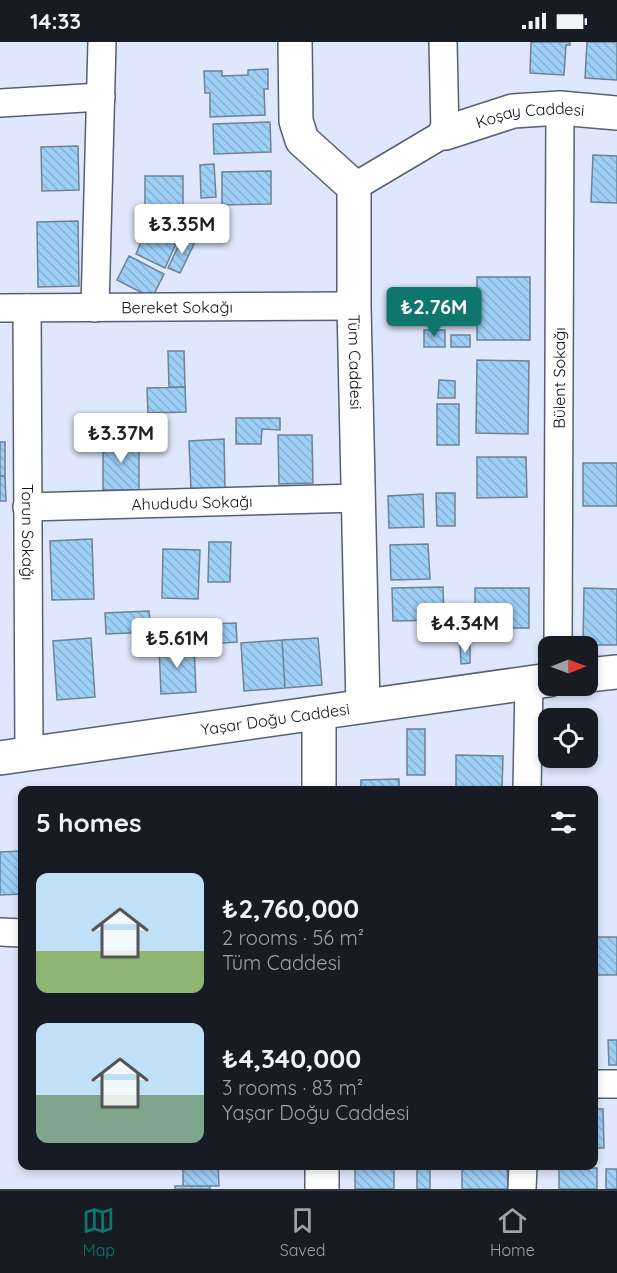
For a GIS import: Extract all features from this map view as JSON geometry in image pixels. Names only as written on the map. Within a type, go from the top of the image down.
[{"type":"street","points":[[95,308],[102,42]]},
{"type":"street","points":[[296,42],[296,121],[302,140],[354,187],[445,133],[443,42]]},
{"type":"street","points":[[0,103],[101,97]]},
{"type":"street","name":"Koşay Caddesi","points":[[445,133],[513,111],[560,108],[617,113]]},
{"type":"street","name":"Bülent Sokağı","points":[[558,636],[560,108]]},
{"type":"street","name":"Tüm Caddesi","points":[[354,187],[354,306],[363,706]]},
{"type":"street","name":"Bereket Sokağı","points":[[0,308],[354,306]]},
{"type":"street","name":"Torun Sokağı","points":[[14,756],[27,507],[27,308]]},
{"type":"street","name":"Ahududu Sokağı","points":[[27,507],[358,498]]},
{"type":"street","points":[[598,674],[617,672]]},
{"type":"street","name":"Yaşar Doğu Caddesi","points":[[14,756],[538,681]]},
{"type":"street","points":[[527,786],[538,690]]},
{"type":"street","points":[[319,713],[319,786]]},
{"type":"street","points":[[0,932],[18,933]]},
{"type":"street","points":[[598,1084],[617,1084]]},
{"type":"street","points":[[322,1170],[322,1189]]},
{"type":"street","points":[[522,1189],[523,1170]]},
{"type":"building","points":[[531,42],[570,42],[570,45],[566,45],[564,75],[530,73]]},
{"type":"building","points":[[587,42],[617,42],[617,80],[585,78]]},
{"type":"building","points":[[268,69],[268,89],[264,89],[265,115],[210,117],[210,93],[205,93],[204,71],[222,71],[222,76],[248,75],[248,70]]},
{"type":"building","points":[[270,122],[271,152],[214,154],[213,124]]},
{"type":"building","points":[[78,146],[79,190],[42,191],[41,147]]},
{"type":"building","points":[[593,155],[617,156],[617,203],[591,202]]},
{"type":"building","points":[[214,164],[216,197],[201,198],[200,165]]},
{"type":"building","points":[[271,171],[271,204],[222,205],[222,172]]},
{"type":"building","points":[[145,176],[183,176],[183,214],[145,215]]},
{"type":"building","points":[[78,221],[79,286],[38,287],[37,222]]},
{"type":"building","points":[[149,223],[179,237],[165,268],[136,254]]},
{"type":"building","points":[[183,236],[195,242],[180,273],[168,268]]},
{"type":"building","points":[[129,256],[164,274],[152,298],[117,280]]},
{"type":"building","points":[[477,277],[530,277],[530,340],[477,340]]},
{"type":"building","points":[[424,330],[445,330],[445,347],[424,347]]},
{"type":"building","points":[[451,335],[470,335],[470,347],[451,347]]},
{"type":"building","points":[[168,351],[184,351],[185,387],[169,387]]},
{"type":"building","points":[[477,360],[529,361],[528,434],[476,433]]},
{"type":"building","points":[[439,380],[455,381],[455,398],[438,398]]},
{"type":"building","points":[[185,387],[186,412],[148,413],[147,388]]},
{"type":"building","points":[[437,404],[459,404],[459,445],[437,445]]},
{"type":"building","points":[[236,418],[280,418],[280,430],[262,429],[261,444],[236,444]]},
{"type":"building","points":[[278,435],[312,435],[313,483],[279,484]]},
{"type":"building","points":[[103,437],[139,437],[139,490],[103,490]]},
{"type":"building","points":[[224,439],[225,489],[191,490],[189,441]]},
{"type":"building","points":[[0,442],[5,442],[5,476],[0,476]]},
{"type":"building","points":[[477,457],[526,457],[527,497],[477,498]]},
{"type":"building","points":[[583,463],[617,463],[617,506],[583,506]]},
{"type":"building","points":[[0,476],[5,476],[6,501],[0,501]]},
{"type":"building","points":[[436,493],[455,493],[455,526],[437,526]]},
{"type":"building","points":[[423,494],[424,527],[389,528],[388,496]]},
{"type":"building","points":[[92,539],[94,599],[52,600],[50,541]]},
{"type":"building","points":[[209,542],[231,542],[230,582],[208,582]]},
{"type":"building","points":[[428,544],[430,579],[391,580],[390,545]]},
{"type":"building","points":[[163,549],[200,550],[198,599],[162,598]]},
{"type":"building","points":[[443,587],[444,620],[393,621],[392,588]]},
{"type":"building","points":[[475,588],[529,588],[529,628],[475,628]]},
{"type":"building","points":[[584,588],[617,589],[617,645],[598,645],[598,636],[583,636]]},
{"type":"building","points":[[149,611],[151,632],[106,634],[105,613]]},
{"type":"building","points":[[236,623],[237,642],[209,644],[207,624]]},
{"type":"building","points":[[91,638],[95,697],[57,700],[53,641]]},
{"type":"building","points":[[318,638],[322,685],[285,688],[282,640]]},
{"type":"building","points":[[282,640],[285,688],[244,691],[241,643]]},
{"type":"building","points":[[460,644],[470,644],[470,663],[461,664]]},
{"type":"building","points":[[194,645],[196,692],[161,694],[159,646]]},
{"type":"building","points":[[407,729],[425,729],[425,775],[407,775]]},
{"type":"building","points":[[456,755],[503,756],[502,786],[456,786]]},
{"type":"building","points":[[399,779],[399,786],[361,786],[361,780]]},
{"type":"building","points":[[18,851],[18,894],[0,895],[0,852]]},
{"type":"building","points":[[598,937],[617,937],[617,975],[598,975]]},
{"type":"building","points":[[608,1040],[617,1040],[617,1065],[609,1065]]},
{"type":"building","points":[[598,1109],[603,1109],[604,1148],[598,1148]]},
{"type":"building","points":[[606,1169],[617,1169],[617,1189],[606,1189]]},
{"type":"building","points":[[183,1170],[218,1170],[219,1186],[183,1186]]},
{"type":"building","points":[[355,1170],[394,1170],[394,1189],[355,1189]]},
{"type":"building","points":[[417,1170],[430,1170],[430,1189],[417,1189]]},
{"type":"building","points":[[462,1170],[507,1170],[508,1189],[462,1189]]},
{"type":"building","points":[[559,1170],[597,1170],[597,1189],[559,1189]]},
{"type":"building","points":[[175,1186],[210,1186],[210,1189],[175,1189]]}]
